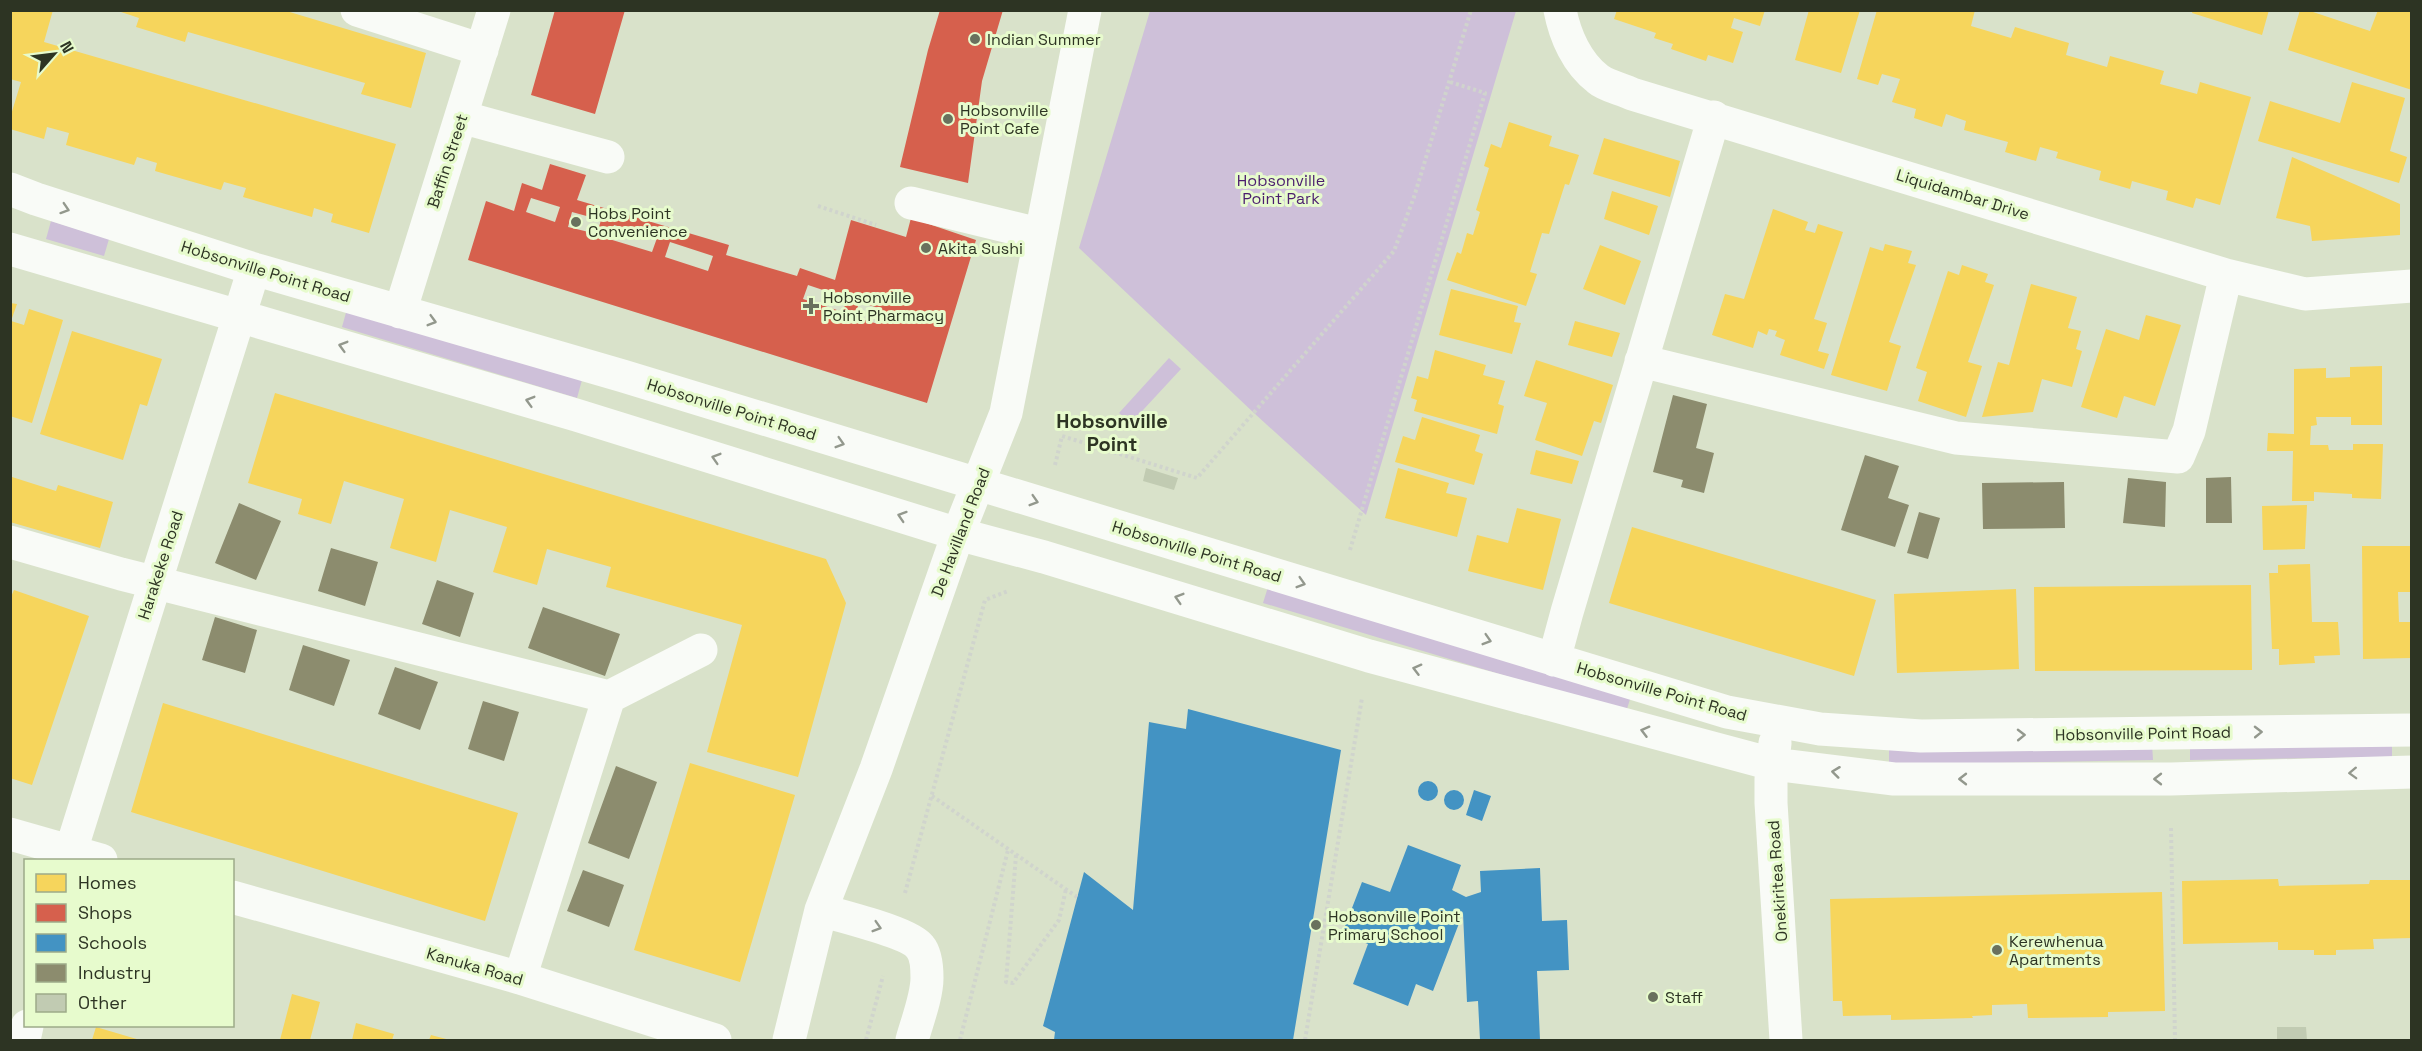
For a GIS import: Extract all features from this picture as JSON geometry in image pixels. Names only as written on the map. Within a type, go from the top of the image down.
[{"type":"street","points":[[357,10],[483,50]]},
{"type":"street","name":"Baffin Street","points":[[400,312],[494,10]]},
{"type":"street","name":"De Havilland Road","points":[[789,1041],[821,910],[876,769],[958,534],[1006,413],[1039,234],[1085,10]]},
{"type":"street","name":"Liquidambar Drive","points":[[1560,10],[1563,28],[1580,61],[1599,81],[1632,94],[1714,117],[2226,275],[2305,294],[2412,286]]},
{"type":"street","points":[[461,117],[608,157]]},
{"type":"street","points":[[1554,660],[1714,117]]},
{"type":"street","name":"Hobsonville Point Road","points":[[10,189],[254,269],[634,380],[1698,704],[1820,729],[1921,736],[2412,730]]},
{"type":"street","points":[[911,202],[1039,234]]},
{"type":"street","points":[[10,249],[576,415],[958,534],[1044,557],[1369,656],[1772,764],[1894,779],[2171,779],[2412,772]]},
{"type":"street","name":"Harakeke Road","points":[[80,858],[155,581],[254,269]]},
{"type":"street","points":[[1641,361],[1956,438],[2178,457],[2189,432],[2226,275]]},
{"type":"street","points":[[10,542],[121,574],[609,697],[701,650]]},
{"type":"street","points":[[520,978],[609,697]]},
{"type":"street","name":"Onekiritea Road","points":[[1778,722],[1772,764],[1771,803],[1786,1041]]},
{"type":"street","points":[[10,834],[80,858]]},
{"type":"street","name":"Kanuka Road","points":[[234,898],[520,978],[715,1041]]},
{"type":"street","points":[[821,910],[894,932],[912,939],[921,947],[928,980],[912,1041]]},
{"type":"path","points":[[1054,469],[1062,435],[1197,478],[1394,251],[1450,82],[1471,10]]},
{"type":"path","points":[[1350,550],[1485,93],[1450,82]]},
{"type":"path","points":[[866,1041],[985,600],[1016,588]]},
{"type":"path","points":[[1305,1041],[1364,687]]},
{"type":"path","points":[[932,796],[1077,897]]},
{"type":"path","points":[[2171,828],[2175,1041]]},
{"type":"path","points":[[960,1041],[1008,850]]},
{"type":"path","points":[[1016,855],[1006,982],[1013,982],[1059,920],[1066,889]]},
{"type":"green space","name":"Hobsonville Point Park","points":[[1150,11],[1516,11],[1366,515],[1079,248]]},
{"type":"green space","points":[[51,221],[109,239],[104,256],[46,239]]},
{"type":"green space","points":[[347,309],[582,380],[577,398],[342,327]]},
{"type":"green space","points":[[1169,358],[1181,369],[1131,423],[1119,413]]},
{"type":"green space","points":[[1268,587],[1631,696],[1626,712],[1263,603]]},
{"type":"green space","points":[[2392,740],[2392,757],[2190,760],[2190,744]]},
{"type":"green space","points":[[2152,744],[2153,760],[1889,765],[1889,749]]},
{"type":"building: Homes","points":[[10,10],[53,10],[44,42],[396,144],[369,233],[331,222],[333,214],[314,208],[312,217],[243,197],[246,188],[224,182],[221,190],[155,171],[157,163],[137,157],[134,165],[66,145],[69,133],[47,127],[44,139],[10,129],[10,118],[21,82],[10,79]]},
{"type":"building: Homes","points":[[115,10],[283,10],[426,53],[411,108],[361,94],[365,83],[188,32],[185,42],[136,27],[139,18]]},
{"type":"building: Homes","points":[[1617,10],[1765,10],[1760,26],[1734,18],[1731,28],[1743,32],[1733,63],[1708,55],[1706,61],[1671,49],[1673,44],[1654,38],[1656,33],[1614,19]]},
{"type":"building: Homes","points":[[1809,10],[1860,10],[1841,73],[1795,60]]},
{"type":"building: Homes","points":[[1877,10],[1975,10],[1971,26],[2011,38],[2015,27],[2069,43],[2066,55],[2107,67],[2110,56],[2164,71],[2160,84],[2197,94],[2200,82],[2251,97],[2220,205],[2196,198],[2193,208],[2166,200],[2168,191],[2132,181],[2130,189],[2099,180],[2101,171],[2056,158],[2058,152],[2040,147],[2036,161],[2005,152],[2008,142],[1964,130],[1966,121],[1946,114],[1942,127],[1914,118],[1916,109],[1892,102],[1900,79],[1882,74],[1878,85],[1857,79]]},
{"type":"building: Homes","points":[[2193,10],[2269,10],[2262,35],[2192,13]]},
{"type":"building: Homes","points":[[2300,10],[2307,10],[2370,31],[2378,10],[2412,10],[2412,90],[2288,50]]},
{"type":"building: Homes","points":[[2352,82],[2405,98],[2390,151],[2407,157],[2399,183],[2258,141],[2270,101],[2340,123]]},
{"type":"building: Homes","points":[[1509,122],[1552,136],[1549,146],[1579,155],[1569,185],[1565,184],[1549,234],[1542,233],[1530,272],[1537,274],[1526,306],[1447,280],[1457,252],[1461,254],[1467,233],[1473,235],[1480,212],[1476,210],[1489,168],[1484,166],[1491,144],[1501,148]]},
{"type":"building: Homes","points":[[1604,138],[1680,161],[1670,197],[1593,174]]},
{"type":"building: Homes","points":[[2292,157],[2400,204],[2400,235],[2312,241],[2310,226],[2276,218]]},
{"type":"building: Homes","points":[[1612,191],[1658,206],[1649,235],[1604,219]]},
{"type":"building: Homes","points":[[1773,209],[1808,222],[1805,230],[1815,233],[1818,224],[1843,232],[1814,319],[1827,323],[1818,351],[1829,354],[1824,369],[1780,355],[1785,340],[1775,336],[1777,331],[1769,329],[1767,335],[1758,331],[1753,348],[1712,335],[1725,294],[1744,299]]},
{"type":"building: Homes","points":[[1885,244],[1912,251],[1908,263],[1916,265],[1889,342],[1901,346],[1887,391],[1831,375],[1870,247],[1883,251]]},
{"type":"building: Homes","points":[[1600,245],[1641,261],[1625,305],[1583,289]]},
{"type":"building: Homes","points":[[1962,265],[1988,274],[1985,282],[1994,285],[1968,362],[1982,366],[1966,417],[1918,401],[1927,372],[1916,368],[1948,271],[1959,275]]},
{"type":"building: Homes","points":[[2031,284],[2077,297],[2068,328],[2081,331],[2076,349],[2082,351],[2072,387],[2042,379],[2033,412],[1982,417],[1998,362],[2009,365]]},
{"type":"building: Homes","points":[[1451,289],[1518,306],[1514,322],[1521,323],[1512,354],[1439,335]]},
{"type":"building: Homes","points":[[10,303],[17,304],[11,321],[24,325],[29,309],[63,320],[32,423],[10,416]]},
{"type":"building: Homes","points":[[2146,315],[2181,325],[2155,406],[2124,396],[2117,418],[2081,407],[2106,329],[2139,340]]},
{"type":"building: Homes","points":[[1575,321],[1620,333],[1612,357],[1568,345]]},
{"type":"building: Homes","points":[[72,331],[162,359],[147,406],[140,404],[123,460],[40,434]]},
{"type":"building: Homes","points":[[1435,350],[1486,365],[1483,375],[1505,381],[1498,404],[1504,406],[1497,434],[1414,411],[1417,400],[1411,398],[1417,376],[1428,379]]},
{"type":"building: Homes","points":[[1536,360],[1613,385],[1601,423],[1594,421],[1582,456],[1535,440],[1547,403],[1524,396]]},
{"type":"building: Homes","points":[[2382,366],[2382,425],[2351,425],[2351,417],[2316,417],[2317,425],[2311,426],[2310,445],[2328,445],[2329,450],[2353,450],[2353,444],[2383,444],[2381,499],[2352,498],[2352,494],[2314,492],[2314,501],[2292,501],[2293,451],[2267,451],[2268,433],[2294,434],[2294,369],[2326,368],[2326,378],[2350,377],[2350,367]]},
{"type":"building: Homes","points":[[275,393],[826,559],[846,603],[798,777],[707,752],[742,625],[606,587],[611,567],[547,549],[537,585],[493,572],[507,527],[450,510],[436,562],[390,548],[404,499],[344,481],[331,524],[298,514],[302,499],[248,483]]},
{"type":"building: Homes","points":[[1422,417],[1480,435],[1475,451],[1483,454],[1474,485],[1395,462],[1403,436],[1415,440]]},
{"type":"building: Homes","points":[[1536,450],[1579,461],[1572,484],[1530,474]]},
{"type":"building: Homes","points":[[1398,468],[1449,483],[1446,493],[1467,498],[1457,537],[1385,518]]},
{"type":"building: Homes","points":[[12,477],[56,491],[58,485],[113,502],[100,548],[10,522]]},
{"type":"building: Homes","points":[[2307,505],[2305,549],[2263,550],[2262,506]]},
{"type":"building: Homes","points":[[1517,508],[1561,519],[1543,590],[1468,571],[1477,535],[1508,543]]},
{"type":"building: Homes","points":[[1632,527],[1876,600],[1854,676],[1609,603]]},
{"type":"building: Homes","points":[[2362,546],[2412,546],[2412,592],[2398,592],[2399,622],[2412,622],[2412,658],[2363,659]]},
{"type":"building: Homes","points":[[2310,564],[2312,622],[2338,622],[2340,655],[2314,656],[2315,663],[2279,665],[2279,649],[2272,649],[2269,573],[2278,573],[2278,565]]},
{"type":"building: Homes","points":[[2251,585],[2252,670],[2035,671],[2034,587]]},
{"type":"building: Homes","points":[[2016,589],[2019,669],[1897,673],[1894,594]]},
{"type":"building: Homes","points":[[14,590],[89,616],[32,785],[10,778],[10,599]]},
{"type":"building: Homes","points":[[163,703],[518,813],[485,921],[131,812]]},
{"type":"building: Homes","points":[[690,763],[795,795],[740,982],[634,950]]},
{"type":"building: Homes","points":[[2278,879],[2279,886],[2369,884],[2370,880],[2412,880],[2412,938],[2373,939],[2374,949],[2336,950],[2336,955],[2314,955],[2314,950],[2278,950],[2278,942],[2183,944],[2182,881]]},
{"type":"building: Homes","name":"Kerewhenua Apartments","points":[[2162,892],[2165,1011],[2108,1012],[2108,1017],[2028,1018],[2027,1004],[1992,1005],[1992,1015],[1972,1016],[1973,1018],[1891,1020],[1891,1015],[1843,1016],[1842,1001],[1833,1001],[1830,899]]},
{"type":"building: Homes","points":[[292,994],[320,1002],[310,1040],[280,1040]]},
{"type":"building: Homes","points":[[356,1023],[394,1034],[392,1040],[352,1040]]},
{"type":"building: Homes","points":[[96,1027],[140,1040],[92,1040]]},
{"type":"building: Homes","points":[[431,1035],[450,1040],[429,1040]]},
{"type":"building: Shops","points":[[555,10],[625,10],[595,114],[531,95]]},
{"type":"building: Shops","points":[[940,10],[1003,10],[982,81],[968,183],[900,167]]},
{"type":"building: Shops","points":[[550,164],[586,175],[577,200],[729,245],[726,255],[797,276],[800,268],[835,280],[851,220],[906,237],[911,218],[976,240],[927,403],[468,260],[486,201],[514,211],[522,183],[542,190]],"holes":[[[531,198],[560,207],[555,222],[526,212]],[[572,212],[601,220],[597,234],[568,227]],[[614,225],[657,238],[652,252],[609,239]],[[670,242],[713,256],[708,271],[665,257]],[[808,285],[847,298],[843,312],[803,299]],[[859,302],[882,309],[878,324],[855,317]]]},
{"type":"building: Schools","points":[[1188,709],[1341,750],[1293,1040],[1054,1040],[1055,1032],[1043,1026],[1084,872],[1133,910],[1149,722],[1186,729]]},
{"type":"building: Schools","points":[[1428,781],[1435,784],[1438,791],[1435,798],[1428,801],[1421,798],[1418,791],[1421,784]]},
{"type":"building: Schools","points":[[1454,790],[1461,793],[1464,800],[1461,807],[1454,810],[1447,807],[1444,800],[1447,793]]},
{"type":"building: Schools","points":[[1474,790],[1491,796],[1482,821],[1466,815]]},
{"type":"building: Schools","points":[[1408,845],[1461,865],[1452,890],[1466,897],[1481,892],[1480,871],[1540,868],[1542,921],[1567,920],[1569,970],[1537,971],[1540,1040],[1480,1040],[1478,1001],[1467,1002],[1463,913],[1433,991],[1416,984],[1408,1006],[1353,984],[1368,944],[1342,934],[1362,882],[1390,892]]},
{"type":"building: Industry","points":[[1673,395],[1707,404],[1696,448],[1714,453],[1704,493],[1681,487],[1683,480],[1653,472]]},
{"type":"building: Industry","points":[[1865,455],[1899,466],[1888,498],[1909,505],[1895,547],[1841,530]]},
{"type":"building: Industry","points":[[2231,477],[2232,523],[2206,523],[2206,478]]},
{"type":"building: Industry","points":[[2128,478],[2166,482],[2165,527],[2123,523]]},
{"type":"building: Industry","points":[[2064,482],[2065,528],[1983,529],[1982,483]]},
{"type":"building: Industry","points":[[239,503],[281,521],[256,580],[215,563]]},
{"type":"building: Industry","points":[[1919,512],[1940,518],[1928,559],[1907,553]]},
{"type":"building: Industry","points":[[331,548],[378,562],[365,606],[318,591]]},
{"type":"building: Industry","points":[[437,580],[474,593],[460,637],[422,624]]},
{"type":"building: Industry","points":[[543,607],[620,634],[605,676],[528,648]]},
{"type":"building: Industry","points":[[215,617],[257,630],[245,673],[202,660]]},
{"type":"building: Industry","points":[[303,645],[350,660],[334,706],[289,690]]},
{"type":"building: Industry","points":[[395,667],[438,682],[420,730],[378,714]]},
{"type":"building: Industry","points":[[483,701],[519,712],[504,761],[468,749]]},
{"type":"building: Industry","points":[[616,766],[657,782],[629,859],[588,843]]},
{"type":"building: Industry","points":[[583,870],[624,885],[609,927],[567,911]]},
{"type":"building: Other","points":[[1146,468],[1178,478],[1174,490],[1143,481]]},
{"type":"building: Other","points":[[2277,1027],[2306,1027],[2307,1040],[2277,1040]]},
{"type":"place","name":"Indian Summer","points":[[975,39]]},
{"type":"place","name":"Hobsonville Point Cafe","points":[[948,119]]},
{"type":"place","name":"Hobs Point Convenience","points":[[576,222]]},
{"type":"place","name":"Akita Sushi","points":[[926,248]]},
{"type":"place","name":"Hobsonville Point Pharmacy","points":[[811,306]]},
{"type":"place","name":"Hobsonville Point Primary School","points":[[1316,925]]},
{"type":"place","name":"Kerewhenua Apartments","points":[[1997,950]]},
{"type":"place","name":"Staff","points":[[1653,997]]},
{"type":"district","name":"Hobsonville Point","points":[[1112,432]]}]
